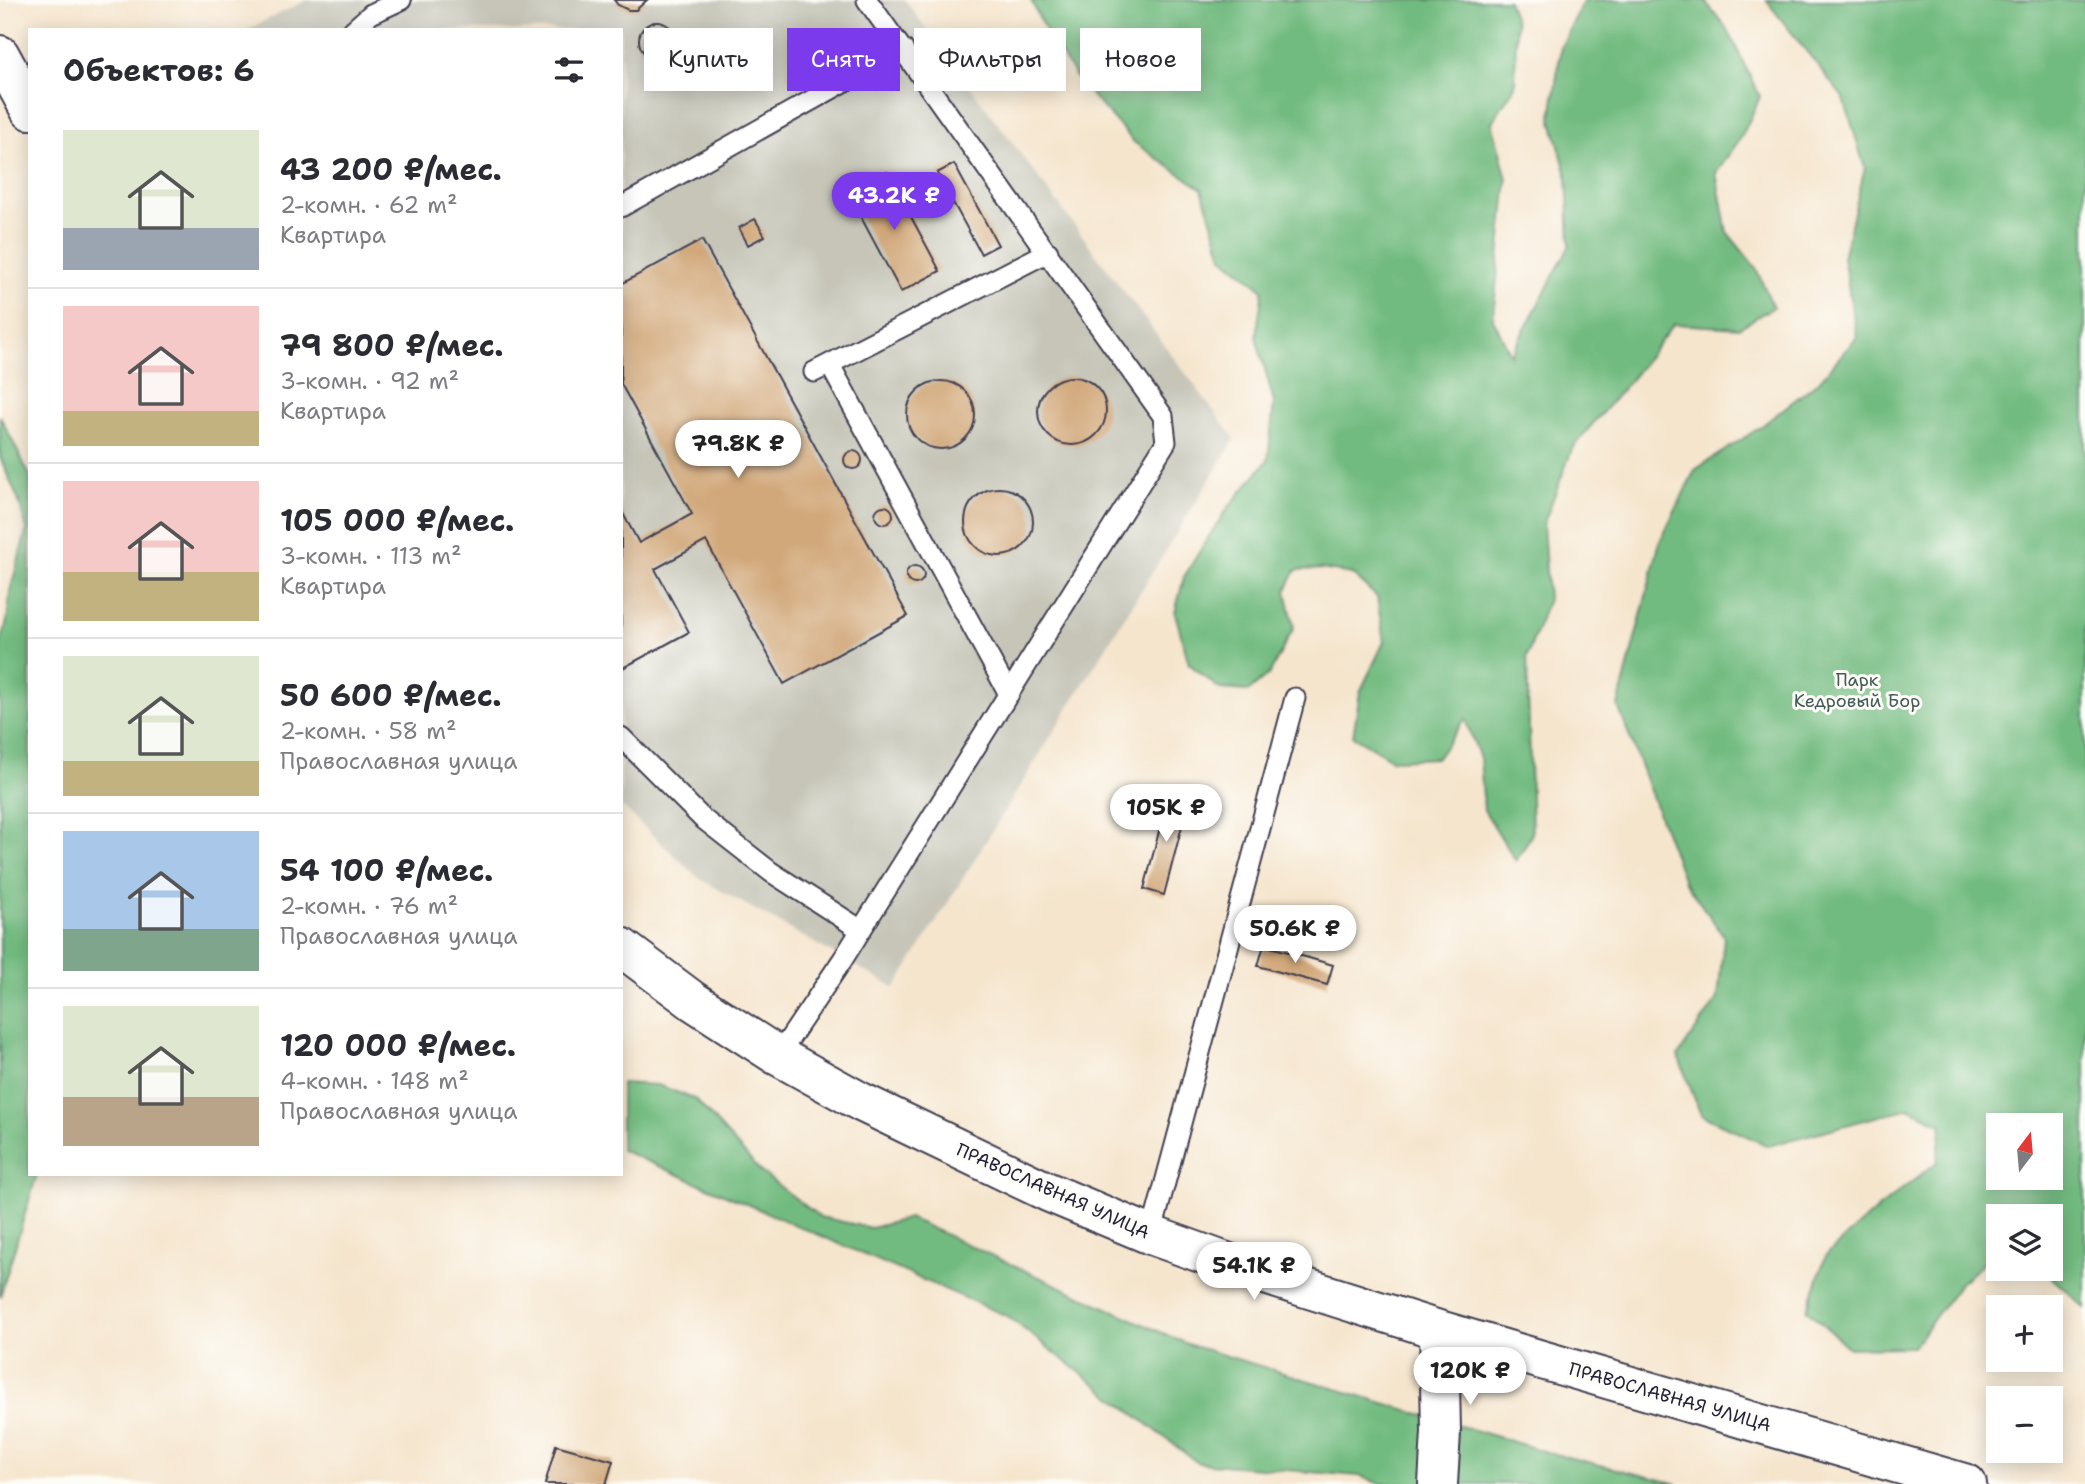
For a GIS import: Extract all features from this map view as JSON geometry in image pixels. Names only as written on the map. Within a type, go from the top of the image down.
[{"type":"street","points":[[0,55],[28,106]]},
{"type":"street","name":"ПРАВОСЛАВНАЯ УЛИЦА","points":[[623,948],[693,1001],[778,1056],[861,1102],[1048,1192],[1151,1235],[1240,1267],[1438,1330],[1966,1484]]},
{"type":"street","points":[[1438,1330],[1441,1432],[1438,1484]]},
{"type":"lane","points":[[355,28],[371,14],[401,0]]},
{"type":"lane","points":[[778,1056],[861,930],[1166,442],[1163,416],[867,0]]},
{"type":"lane","points":[[623,206],[903,49]]},
{"type":"lane","points":[[1009,694],[822,368],[1048,252]]},
{"type":"lane","points":[[1151,1235],[1295,698]]},
{"type":"lane","points":[[623,739],[702,818],[771,872],[861,930]]},
{"type":"shaded area","points":[[307,0],[905,0],[926,28],[914,28],[914,91],[973,91],[1235,439],[895,988],[700,879],[623,808],[623,28],[250,28]]},
{"type":"green space","points":[[1031,0],[1508,0],[1516,23],[1515,86],[1492,122],[1507,179],[1493,319],[1511,355],[1570,245],[1567,176],[1551,117],[1561,47],[1584,0],[1704,0],[1728,30],[1760,97],[1742,136],[1716,173],[1727,232],[1756,268],[1773,307],[1739,328],[1674,324],[1573,447],[1543,525],[1548,599],[1527,657],[1532,834],[1516,861],[1484,810],[1480,758],[1465,719],[1437,758],[1393,760],[1353,736],[1360,692],[1384,642],[1377,597],[1352,574],[1321,569],[1296,570],[1286,590],[1294,627],[1270,673],[1249,691],[1220,689],[1189,664],[1175,613],[1184,577],[1227,509],[1268,460],[1274,402],[1256,337],[1263,290],[1222,256],[1202,189],[1135,143],[1088,91],[1201,91],[1201,28],[1080,28],[1080,82],[1066,62],[1066,28],[1045,28]]},
{"type":"green space","name":"Парк Кедровый Бор","points":[[1766,0],[2085,0],[2085,1308],[2055,1281],[2063,1281],[2063,1204],[1986,1204],[1986,1263],[1961,1282],[1913,1347],[1849,1348],[1807,1310],[1826,1255],[1877,1209],[1937,1162],[1942,1124],[1909,1108],[1768,1146],[1701,1115],[1678,1056],[1718,998],[1724,936],[1684,881],[1618,706],[1660,541],[1695,470],[1759,428],[1819,381],[1857,337],[1843,257],[1865,168],[1844,99]]},
{"type":"green space","points":[[0,416],[28,472],[28,1176],[36,1176],[0,1297],[0,646],[7,621],[10,591],[27,529],[18,499],[0,457]]},
{"type":"green space","points":[[623,1083],[658,1085],[695,1099],[761,1172],[820,1217],[871,1228],[909,1218],[1187,1344],[1547,1452],[1678,1484],[1380,1484],[1360,1476],[1198,1463],[1007,1316],[623,1151]]},
{"type":"building","points":[[614,0],[647,0],[636,10],[628,10]]},
{"type":"building","points":[[657,22],[670,27],[644,28],[644,53],[639,40],[644,27]]},
{"type":"building","points":[[954,164],[998,245],[981,254],[937,173]]},
{"type":"building","points":[[887,172],[940,271],[901,292],[848,193]]},
{"type":"building","points":[[755,219],[765,236],[748,245],[739,228]]},
{"type":"building","points":[[702,240],[908,616],[784,684],[706,541],[655,569],[689,632],[623,668],[623,514],[639,543],[692,514],[623,388],[623,283]]},
{"type":"building","points":[[1072,377],[1085,379],[1096,387],[1104,398],[1104,424],[1096,435],[1085,443],[1072,445],[1059,443],[1048,435],[1040,424],[1038,411],[1040,398],[1048,387],[1059,379]]},
{"type":"building","points":[[941,381],[954,384],[965,391],[972,402],[975,415],[972,428],[965,439],[954,446],[941,449],[928,446],[917,439],[910,428],[907,415],[910,402],[917,391],[928,384]]},
{"type":"building","points":[[849,451],[857,451],[862,460],[860,467],[849,469],[844,464],[844,456]]},
{"type":"building","points":[[999,488],[1012,491],[1023,498],[1030,509],[1033,522],[1030,535],[1023,546],[1012,553],[999,556],[986,553],[975,546],[968,535],[965,522],[968,509],[975,498],[986,491]]},
{"type":"building","points":[[880,506],[888,506],[893,515],[891,522],[880,524],[875,519],[875,511]]},
{"type":"building","points":[[911,566],[919,566],[924,575],[922,582],[911,584],[906,579],[906,571]]},
{"type":"building","points":[[1169,793],[1189,799],[1164,895],[1144,889]]},
{"type":"building","points":[[1264,945],[1333,965],[1327,985],[1258,966]]},
{"type":"building","points":[[556,1445],[613,1461],[606,1484],[545,1484]]}]
